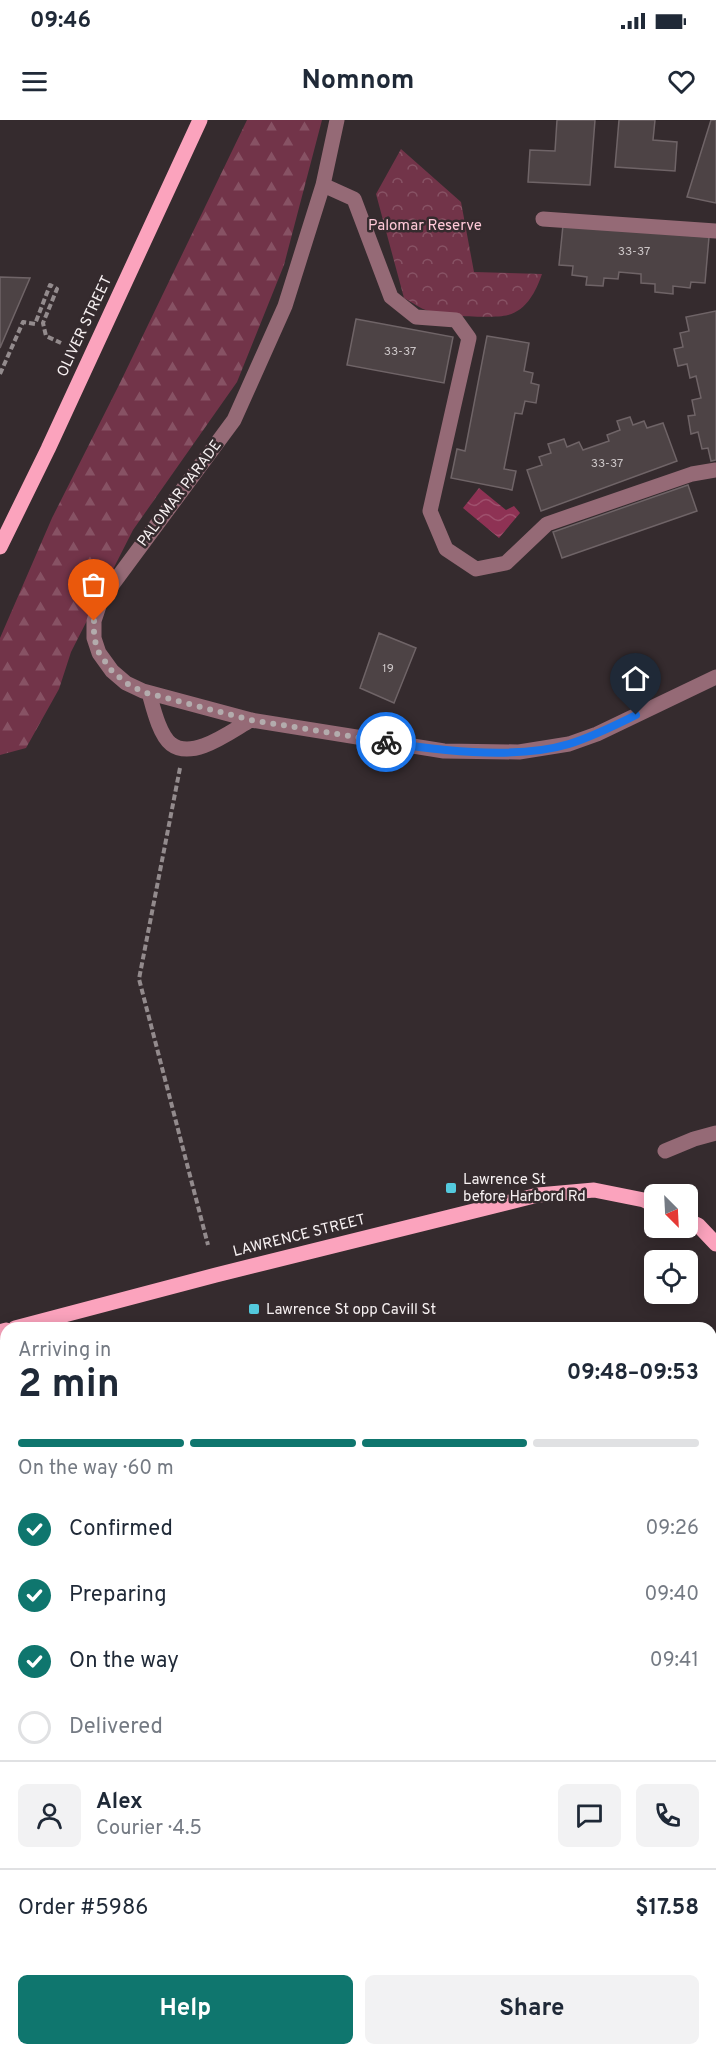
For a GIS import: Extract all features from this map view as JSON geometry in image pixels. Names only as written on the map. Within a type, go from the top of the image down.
[{"type":"main road","name":"OLIVER STREET","points":[[0,546],[48,449],[200,120]]},
{"type":"main road","name":"LAWRENCE STREET","points":[[38,1322],[538,1195],[594,1190],[644,1200]]},
{"type":"main road","points":[[698,1225],[715,1240]]},
{"type":"street","name":"PALOMAR PARADE","points":[[337,120],[323,185],[285,306],[234,420],[101,600],[94,621],[94,638],[99,653],[109,667],[126,683],[149,693],[251,720],[444,751],[519,752],[568,744],[597,734],[716,677]]},
{"type":"street","points":[[323,185],[354,199],[391,297],[416,317],[456,320],[469,338],[430,511],[447,549],[476,569],[506,563],[547,524],[692,474],[716,470]]},
{"type":"street","points":[[543,219],[716,231]]},
{"type":"street","points":[[149,693],[156,720],[170,743],[184,750],[205,746],[251,720]]},
{"type":"street","points":[[665,1152],[694,1139],[716,1133]]},
{"type":"path","points":[[0,374],[23,322],[35,324],[50,285],[57,289],[43,323],[46,336],[61,343]]},
{"type":"path","points":[[184,750],[139,979],[208,1245]]},
{"type":"green space","points":[[247,120],[322,120],[284,265],[237,382],[133,530],[71,652],[59,689],[26,748],[0,755],[0,638],[52,518]]},
{"type":"green space","name":"Palomar Reserve","points":[[401,149],[461,202],[474,272],[542,274],[534,293],[520,309],[501,316],[456,316],[426,310],[404,298],[376,194]]},
{"type":"water","points":[[479,488],[506,510],[514,506],[520,513],[499,538],[463,508]]},
{"type":"building","points":[[557,120],[595,120],[590,185],[528,182],[530,150],[555,151]]},
{"type":"building","points":[[619,120],[655,120],[653,140],[677,142],[675,171],[615,167]]},
{"type":"building","points":[[711,120],[716,120],[716,203],[687,197]]},
{"type":"building","points":[[563,225],[709,237],[705,283],[691,282],[690,288],[673,286],[673,294],[655,292],[655,284],[641,283],[641,274],[619,272],[618,279],[604,278],[603,286],[586,285],[587,277],[572,275],[573,266],[559,265]]},
{"type":"building","points":[[0,277],[30,278],[0,348]]},
{"type":"building","points":[[716,311],[716,460],[711,461],[708,448],[702,449],[698,432],[691,434],[688,416],[695,415],[692,400],[701,398],[696,376],[690,378],[687,364],[678,366],[674,349],[683,347],[680,333],[689,331],[686,317]]},
{"type":"building","points":[[356,319],[453,337],[444,383],[347,365]]},
{"type":"building","points":[[487,336],[529,343],[524,371],[533,373],[531,383],[539,385],[536,403],[525,401],[522,414],[515,413],[504,469],[516,471],[512,490],[451,478],[457,449],[465,451]]},
{"type":"building","points":[[630,417],[633,425],[644,421],[647,428],[663,423],[677,461],[541,511],[527,470],[542,465],[539,457],[551,453],[548,444],[564,439],[567,447],[579,442],[583,450],[609,441],[607,435],[620,430],[617,421]]},
{"type":"building","points":[[688,485],[697,511],[562,558],[553,532]]},
{"type":"building","points":[[379,633],[416,648],[394,703],[360,688]]},
{"type":"way so far","points":[[94,621],[94,638],[99,653],[112,671],[126,683],[143,692],[251,720],[386,742]]},
{"type":"place","name":"Lawrence St before Harbord Rd","points":[[451,1188]]},
{"type":"place","name":"Lawrence St opp Cavill St","points":[[254,1309]]},
{"type":"route","points":[[386,742],[444,751],[519,752],[549,749],[597,734],[636,715]]}]
